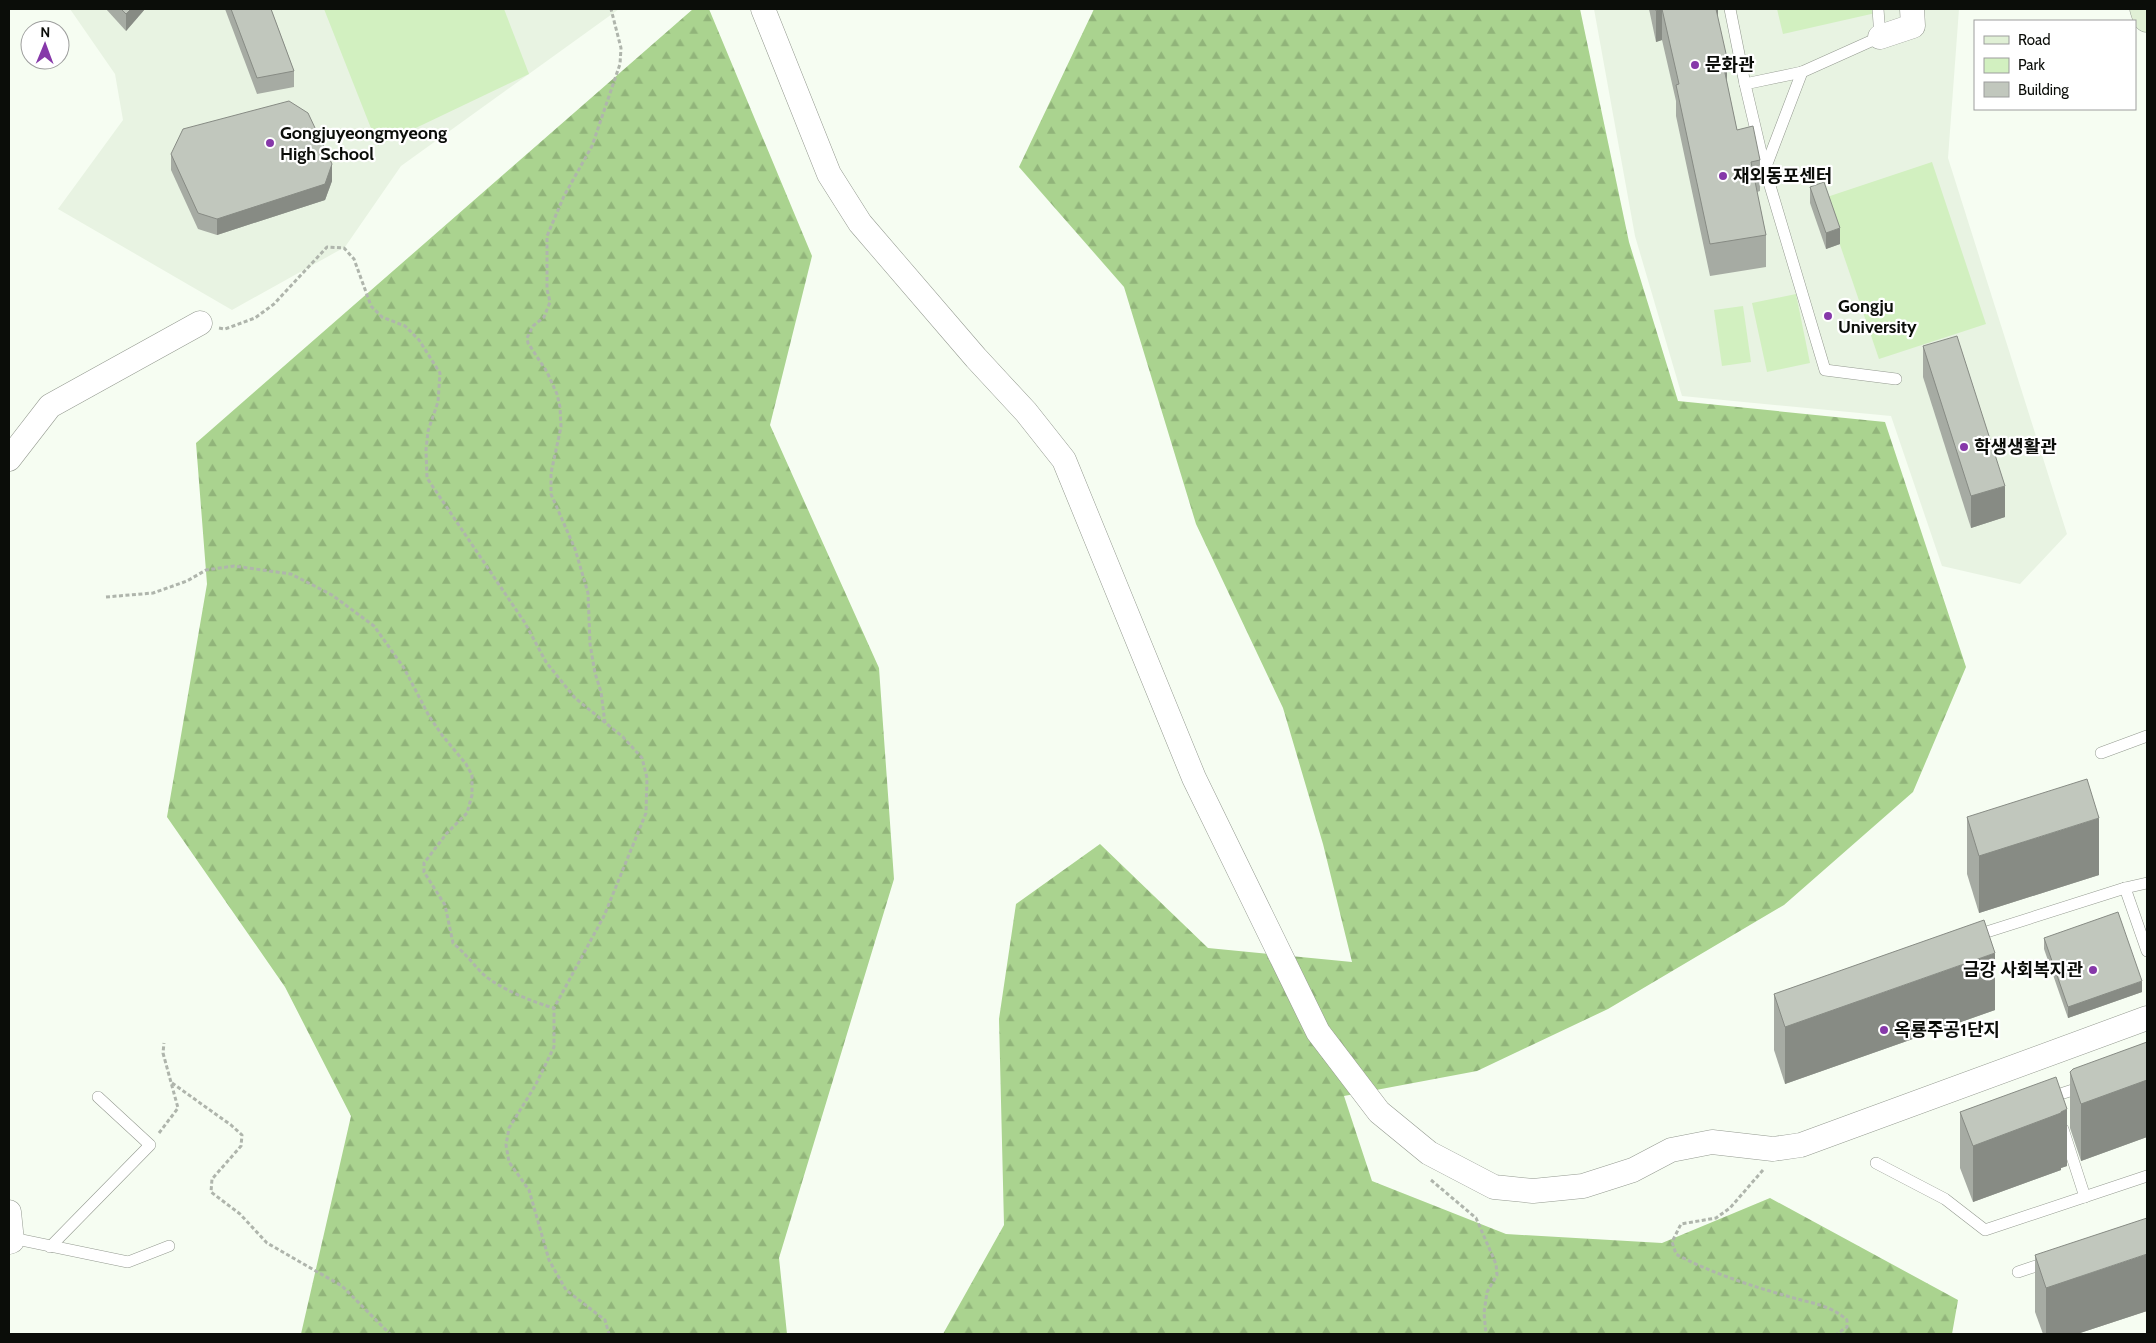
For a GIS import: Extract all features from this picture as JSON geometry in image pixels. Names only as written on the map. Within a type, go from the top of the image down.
[{"type":"main road","points":[[2144,9],[2147,18]]},
{"type":"street","points":[[763,9],[829,174],[860,222],[976,358],[1026,412],[1064,460],[1202,796],[1318,1032],[1379,1112],[1429,1152],[1494,1187],[1533,1191],[1583,1186],[1633,1170],[1671,1150],[1712,1142],[1773,1149],[1801,1145],[2147,1018]]},
{"type":"street","points":[[1880,37],[1913,26],[1912,9]]},
{"type":"street","points":[[9,459],[50,406],[200,323]]},
{"type":"street","points":[[9,1212],[10,1240]]},
{"type":"lane","points":[[1730,9],[1765,169],[1825,370],[1896,379]]},
{"type":"lane","points":[[1745,84],[1802,72],[1880,37],[1878,9]]},
{"type":"lane","points":[[1765,169],[1802,72]]},
{"type":"lane","points":[[2101,752],[2147,736]]},
{"type":"lane","points":[[1966,938],[2125,888],[2147,884]]},
{"type":"lane","points":[[2125,888],[2147,951]]},
{"type":"lane","points":[[2034,1103],[2055,1106],[2099,1081]]},
{"type":"lane","points":[[50,1247],[150,1146],[98,1097]]},
{"type":"lane","points":[[2055,1106],[2085,1196]]},
{"type":"lane","points":[[1876,1163],[1945,1199],[1986,1230],[2147,1176]]},
{"type":"lane","points":[[10,1240],[128,1262],[169,1246]]},
{"type":"lane","points":[[2018,1272],[2055,1260]]},
{"type":"path","points":[[606,724],[601,692],[594,672],[590,644],[588,593],[575,549],[551,494],[552,473],[561,427],[560,407],[550,379],[528,343],[527,338],[533,326],[548,311],[550,302],[546,289],[547,236],[564,196],[592,146],[620,64],[621,48],[611,9]]},
{"type":"path","points":[[200,323],[208,327],[225,329],[256,318],[274,304],[327,247],[344,248],[354,259],[371,306],[382,317],[405,326],[419,340],[440,373],[438,402],[428,431],[426,450],[427,478],[520,615],[546,662],[575,698],[623,737],[642,758],[647,778],[646,813],[604,916],[554,1008],[554,1047],[535,1086],[509,1128],[506,1145],[509,1162],[529,1190],[549,1260],[566,1290],[604,1320],[609,1334]]},
{"type":"path","points":[[106,597],[153,593],[187,581],[206,570],[234,566],[292,574],[332,595],[374,626],[404,668],[429,716],[466,764],[472,775],[472,795],[467,813],[447,833],[424,863],[424,872],[445,905],[453,944],[465,953],[484,976],[530,1001],[554,1008]]},
{"type":"path","points":[[150,1146],[178,1108],[164,1053],[164,1043]]},
{"type":"path","points":[[172,1083],[242,1135],[241,1146],[212,1179],[211,1192],[240,1214],[267,1242],[342,1286],[390,1334]]},
{"type":"path","points":[[1773,1149],[1770,1162],[1730,1208],[1716,1218],[1681,1224],[1672,1242],[1676,1254],[1692,1264],[1787,1296],[1821,1304],[1836,1311],[1847,1320],[1846,1327],[1837,1334]]},
{"type":"path","points":[[1428,1177],[1476,1218],[1496,1264],[1497,1275],[1487,1292],[1484,1313],[1486,1334]]},
{"type":"shaded area","name":"Gongjuyeongmyeong High School","points":[[70,9],[619,9],[401,166],[345,247],[232,310],[58,209],[123,120],[115,74]]},
{"type":"shaded area","name":"Gongju University","points":[[1594,9],[1959,9],[1948,158],[2067,534],[2020,584],[1942,566],[1891,416],[1682,396],[1635,236]]},
{"type":"green space","points":[[324,9],[504,9],[529,74],[378,146]]},
{"type":"green space","points":[[693,9],[709,9],[812,256],[770,425],[879,668],[894,879],[779,1258],[787,1334],[301,1334],[351,1116],[285,987],[167,817],[207,584],[196,443]]},
{"type":"green space","points":[[1094,9],[1580,9],[1629,242],[1678,401],[1885,422],[1966,667],[1913,792],[1784,905],[1608,1009],[1477,1071],[1344,1096],[1372,1181],[1506,1234],[1662,1243],[1770,1198],[1958,1300],[1952,1334],[943,1334],[1004,1225],[999,1019],[1016,904],[1100,844],[1208,948],[1352,962],[1323,844],[1283,708],[1196,524],[1124,287],[1019,167]]},
{"type":"green space","points":[[1777,9],[1879,9],[1880,12],[1783,34]]},
{"type":"green space","points":[[1932,162],[1986,324],[1879,359],[1824,198]]},
{"type":"green space","points":[[1796,294],[1810,363],[1767,372],[1752,303]]},
{"type":"green space","points":[[1743,306],[1751,362],[1722,366],[1714,310]]},
{"type":"building","points":[[121,9],[131,9],[126,14]]},
{"type":"building","points":[[231,9],[271,9],[294,71],[257,78]]},
{"type":"building","points":[[1662,9],[1716,9],[1727,58],[1722,59],[1737,130],[1753,126],[1760,160],[1751,162],[1766,235],[1710,244],[1676,85],[1679,84]]},
{"type":"building","points":[[289,101],[308,113],[332,164],[325,184],[217,219],[198,213],[171,154],[183,129]]},
{"type":"building","points":[[1824,182],[1840,228],[1826,233],[1810,187]]},
{"type":"building","points":[[1957,336],[2005,486],[1971,496],[1923,346]]},
{"type":"building","points":[[2087,779],[2099,818],[1979,856],[1967,817]]},
{"type":"building","name":"금강 사회복지관","points":[[2118,912],[2142,981],[2068,1007],[2044,938]]},
{"type":"building","points":[[1984,920],[1995,953],[1785,1027],[1774,994]]},
{"type":"building","points":[[2147,1042],[2147,1080],[2081,1104],[2070,1072],[2073,1069]]},
{"type":"building","points":[[2056,1077],[2067,1109],[2061,1113],[1973,1146],[1960,1112]]},
{"type":"building","points":[[2147,1218],[2147,1254],[2046,1288],[2035,1255]]},
{"type":"place","name":"문화관","points":[[1695,65]]},
{"type":"place","name":"Gongjuyeongmyeong High School","points":[[270,143]]},
{"type":"place","name":"재외동포센터","points":[[1723,176]]},
{"type":"place","name":"Gongju University","points":[[1828,316]]},
{"type":"place","name":"학생생활관","points":[[1964,447]]},
{"type":"place","name":"금강 사회복지관","points":[[2093,970]]},
{"type":"place","name":"옥룡주공1단지","points":[[1884,1030]]}]
